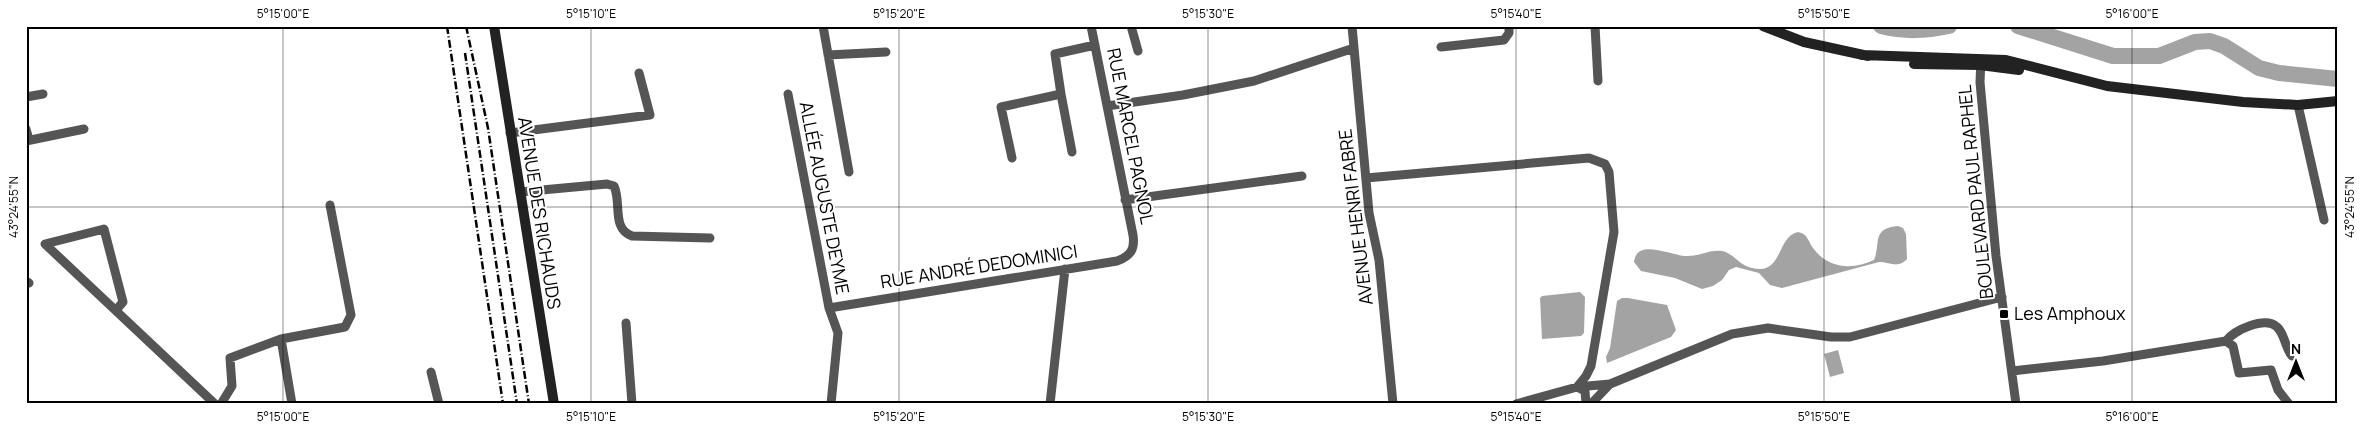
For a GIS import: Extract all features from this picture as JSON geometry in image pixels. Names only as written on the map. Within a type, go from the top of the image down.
[{"type":"street","name":"AVENUE DES RICHAUDS","points":[[494,26],[554,404]]},
{"type":"street","points":[[822,26],[849,172]]},
{"type":"street","name":"RUE MARCEL PAGNOL","points":[[1091,26],[1134,240],[1132,252]]},
{"type":"street","points":[[1131,26],[1138,51]]},
{"type":"street","name":"AVENUE HENRI FABRE","points":[[1352,26],[1369,213],[1379,260],[1393,404]]},
{"type":"street","points":[[1441,46],[1504,40],[1509,32],[1509,26]]},
{"type":"street","points":[[1595,26],[1598,81]]},
{"type":"street","points":[[1763,26],[1804,42],[1897,64],[1981,62],[2107,86],[2243,102],[2298,105],[2338,101]]},
{"type":"street","points":[[1072,152],[1055,54],[1095,45]]},
{"type":"street","points":[[1107,106],[1254,82],[1354,48]]},
{"type":"street","points":[[828,55],[886,52]]},
{"type":"street","name":"BOULEVARD PAUL RAPHEL","points":[[1981,62],[1980,82],[2002,297],[2016,404]]},
{"type":"street","points":[[510,133],[650,115],[639,73]]},
{"type":"street","points":[[26,97],[43,94]]},
{"type":"street","name":"ALLÉE AUGUSTE DEYME","points":[[788,94],[829,308],[838,333],[831,404]]},
{"type":"street","points":[[1012,158],[1001,107],[1061,94]]},
{"type":"street","points":[[2298,105],[2324,220]]},
{"type":"street","points":[[26,129],[28,140],[84,129]]},
{"type":"street","points":[[1366,178],[1572,159],[1595,158],[1605,164],[1609,172],[1613,215],[1613,244],[1591,366],[1577,387]]},
{"type":"street","points":[[1125,200],[1302,176]]},
{"type":"street","points":[[520,192],[607,184],[614,186],[618,193],[618,222],[626,233],[632,236],[710,238]]},
{"type":"street","points":[[221,404],[232,386],[230,358],[281,339],[345,327],[351,315],[330,204]]},
{"type":"street","points":[[116,310],[124,302],[104,229],[45,244],[214,404]]},
{"type":"street","name":"RUE ANDRÉ DEDOMINICI","points":[[829,308],[1117,261],[1132,252]]},
{"type":"street","points":[[1050,404],[1064,269]]},
{"type":"street","points":[[1516,404],[1577,387],[1610,384],[1732,334],[1768,328],[1830,337],[1850,337],[2002,297]]},
{"type":"street","points":[[626,323],[632,404]]},
{"type":"street","points":[[2012,370],[2102,361],[2226,341],[2234,333],[2260,324],[2274,325],[2279,330],[2292,356]]},
{"type":"street","points":[[281,339],[292,404]]},
{"type":"street","points":[[2226,341],[2233,346],[2239,373],[2271,370],[2278,390],[2289,404]]},
{"type":"street","points":[[431,372],[438,404]]},
{"type":"street","points":[[1591,404],[1610,384]]},
{"type":"street","points":[[1577,387],[1585,392],[1586,404]]},
{"type":"shaded area","points":[[1898,226],[1903,228],[1906,234],[1907,259],[1904,262],[1897,264],[1879,262],[1782,288],[1770,285],[1759,273],[1736,267],[1729,270],[1722,280],[1713,286],[1702,289],[1675,278],[1641,271],[1634,262],[1641,251],[1648,249],[1681,256],[1722,251],[1752,268],[1766,268],[1776,259],[1787,240],[1798,232],[1806,236],[1819,255],[1833,264],[1841,266],[1858,265],[1874,260],[1880,233],[1890,227]]},
{"type":"shaded area","points":[[1580,292],[1585,297],[1584,333],[1581,336],[1542,339],[1540,298],[1542,296]]},
{"type":"shaded area","points":[[1622,298],[1667,305],[1676,330],[1671,337],[1607,363],[1606,357],[1610,348],[1617,301]]},
{"type":"shaded area","points":[[1838,350],[1844,373],[1830,377],[1824,354]]},
{"type":"waterway","points":[[1881,26],[1915,30],[1949,26]]},
{"type":"waterway","points":[[2018,26],[2113,56],[2159,56],[2195,42],[2210,41],[2224,46],[2259,68],[2279,73],[2338,79]]},
{"type":"railway","points":[[447,26],[503,404]]},
{"type":"railway","points":[[466,26],[488,128],[529,404]]},
{"type":"railway","points":[[465,53],[517,404]]},
{"type":"place","name":"Les Amphoux","points":[[2004,314]]}]
